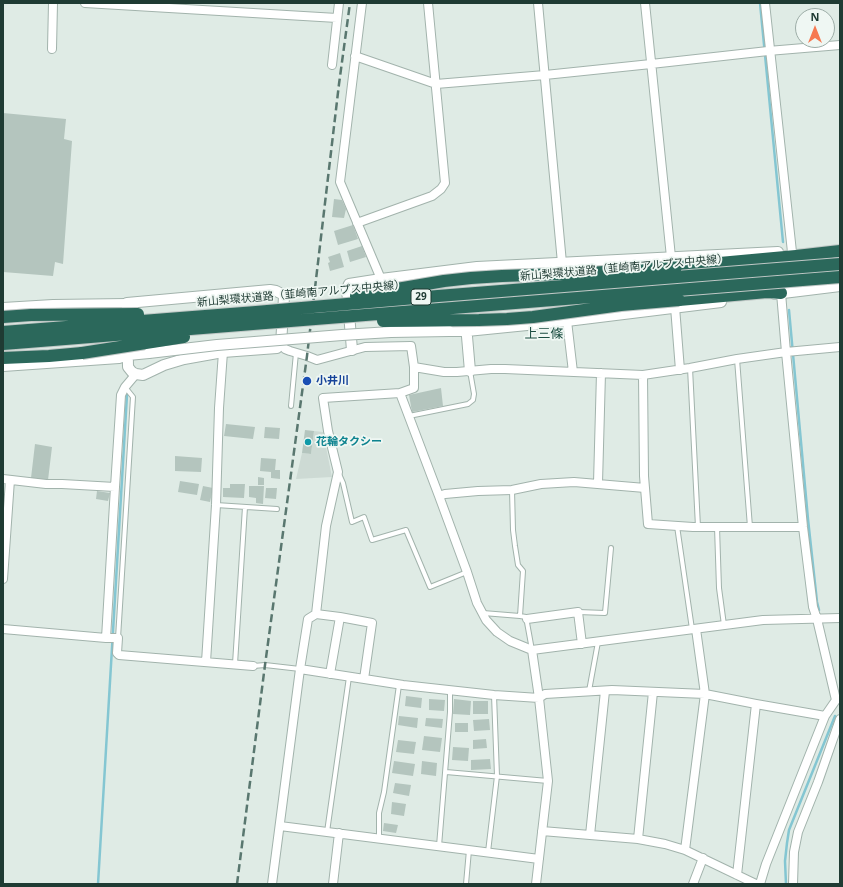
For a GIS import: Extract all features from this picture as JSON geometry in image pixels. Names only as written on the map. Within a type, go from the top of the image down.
[{"type":"highway","points":[[256,312],[444,281],[471,278],[589,273],[674,262],[840,250]]},
{"type":"highway","name":"新山梨環状道路（韮崎南アルプス中央線）","points":[[3,332],[840,264]]},
{"type":"highway","name":"29","points":[[3,344],[840,277]]},
{"type":"highway","points":[[255,324],[507,319],[598,308],[677,304],[767,292],[781,293]]},
{"type":"highway","points":[[3,317],[31,315],[138,314],[185,317]]},
{"type":"highway","points":[[3,358],[49,356],[98,350],[183,337],[206,328]]},
{"type":"street","points":[[52,49],[53,3]]},
{"type":"street","points":[[85,3],[337,18]]},
{"type":"street","points":[[332,65],[339,3]]},
{"type":"street","points":[[362,3],[340,182],[381,279]]},
{"type":"street","points":[[357,223],[432,196],[442,189],[445,183],[428,3]]},
{"type":"street","points":[[538,3],[562,263]]},
{"type":"street","points":[[352,350],[347,289],[348,284],[463,269],[562,263],[674,262],[645,3]]},
{"type":"street","points":[[765,3],[766,51],[794,254]]},
{"type":"street","points":[[355,56],[436,84],[545,75],[766,51],[840,45]]},
{"type":"street","points":[[463,269],[470,371]]},
{"type":"street","points":[[760,884],[766,864],[825,716],[838,701],[813,607],[803,527],[781,293],[840,286]]},
{"type":"street","points":[[3,307],[53,304],[128,303],[270,290],[276,291],[284,297],[281,344],[277,348],[223,352],[184,359],[164,365],[143,375],[136,374],[128,367],[128,303]]},
{"type":"street","points":[[3,366],[119,358],[128,355],[224,344],[342,335],[391,332],[467,331],[567,321],[677,304],[680,370]]},
{"type":"street","points":[[567,321],[572,372]]},
{"type":"street","points":[[281,344],[285,348],[296,353],[317,360],[365,347],[411,346],[414,367],[414,388],[400,393],[323,398],[328,431],[338,472],[326,526],[316,614]]},
{"type":"street","points":[[414,367],[444,372],[505,369],[643,375],[680,370],[737,359],[840,347]]},
{"type":"street","points":[[206,662],[216,505],[219,408],[223,352]]},
{"type":"street","points":[[598,483],[602,373]]},
{"type":"street","points":[[106,638],[122,395],[125,387],[136,374]]},
{"type":"street","points":[[643,375],[644,488],[648,524],[698,527],[803,527]]},
{"type":"street","points":[[400,393],[467,572],[477,603],[486,620],[497,632],[510,641],[532,650],[772,619],[840,618]]},
{"type":"street","points":[[3,579],[6,479],[46,484],[115,487]]},
{"type":"street","points":[[439,496],[452,493],[512,490],[541,484],[574,482],[644,488]]},
{"type":"street","points":[[523,617],[578,612],[582,644]]},
{"type":"street","points":[[272,884],[300,669],[308,620],[316,614],[372,623],[364,679]]},
{"type":"street","points":[[330,674],[340,617]]},
{"type":"street","points":[[685,850],[705,694],[694,629]]},
{"type":"street","points":[[3,630],[118,638],[117,652],[119,655],[253,666]]},
{"type":"street","points":[[532,650],[548,781],[536,884]]},
{"type":"street","points":[[300,669],[399,685],[494,696],[539,698],[545,694],[605,691],[705,694],[825,716]]},
{"type":"street","points":[[590,835],[605,691]]},
{"type":"street","points":[[638,839],[653,692]]},
{"type":"street","points":[[737,875],[756,704]]},
{"type":"street","points":[[793,884],[794,852],[798,832],[818,782],[840,719]]},
{"type":"street","points":[[280,826],[539,859]]},
{"type":"street","points":[[542,831],[638,839],[665,844],[704,858],[756,884]]},
{"type":"street","points":[[333,884],[340,833]]},
{"type":"street","points":[[693,884],[704,858]]},
{"type":"lane","points":[[290,406],[296,353]]},
{"type":"lane","points":[[737,359],[750,527]]},
{"type":"lane","points":[[690,368],[698,527]]},
{"type":"lane","points":[[409,416],[468,404],[473,400],[474,394],[470,371]]},
{"type":"lane","points":[[118,638],[133,397],[125,387]]},
{"type":"lane","points":[[338,472],[343,483],[352,522],[364,517],[372,540],[406,530],[430,587],[467,572]]},
{"type":"lane","points":[[512,490],[513,530],[518,565],[522,571],[523,617],[532,650]]},
{"type":"lane","points":[[216,505],[277,509]]},
{"type":"lane","points":[[235,664],[245,506]]},
{"type":"lane","points":[[677,526],[694,629]]},
{"type":"lane","points":[[717,527],[719,588],[724,625]]},
{"type":"lane","points":[[578,612],[606,613],[611,548]]},
{"type":"lane","points":[[482,613],[523,617]]},
{"type":"lane","points":[[589,692],[598,642]]},
{"type":"lane","points":[[253,666],[265,665],[300,669]]},
{"type":"lane","points":[[327,832],[349,677]]},
{"type":"lane","points":[[379,838],[380,813],[399,685]]},
{"type":"lane","points":[[439,846],[446,772],[450,691]]},
{"type":"lane","points":[[488,852],[497,776],[494,696]]},
{"type":"lane","points":[[446,772],[548,781]]},
{"type":"lane","points":[[466,884],[469,850]]},
{"type":"shaded area","points":[[314,431],[323,432],[332,477],[296,479],[302,453],[311,454]]},
{"type":"building","points":[[3,113],[66,119],[64,139],[72,141],[63,264],[55,262],[53,276],[3,272]]},
{"type":"building","points":[[334,199],[342,200],[346,209],[344,218],[332,217]]},
{"type":"building","points":[[353,225],[358,239],[338,245],[334,231]]},
{"type":"building","points":[[362,246],[366,257],[350,262],[347,251]]},
{"type":"building","points":[[340,253],[344,267],[330,271],[328,263],[330,262],[328,257]]},
{"type":"building","points":[[441,388],[443,406],[412,412],[409,395]]},
{"type":"building","points":[[226,424],[255,427],[253,439],[224,436]]},
{"type":"building","points":[[265,427],[280,428],[279,439],[264,438]]},
{"type":"building","name":"花輪タクシー","points":[[305,430],[314,431],[311,454],[302,453]]},
{"type":"building","points":[[35,444],[52,447],[48,480],[31,478]]},
{"type":"building","points":[[175,456],[202,458],[201,472],[175,471]]},
{"type":"building","points":[[261,458],[276,459],[275,470],[280,470],[280,479],[271,478],[271,472],[260,471]]},
{"type":"building","points":[[258,477],[264,478],[264,485],[258,485]]},
{"type":"building","points":[[180,481],[199,484],[197,495],[178,492]]},
{"type":"building","points":[[230,484],[245,484],[244,498],[223,497],[223,488],[230,488]]},
{"type":"building","points":[[203,486],[213,488],[210,502],[200,500]]},
{"type":"building","points":[[249,486],[264,486],[263,504],[256,503],[256,498],[249,497]]},
{"type":"building","points":[[266,488],[277,488],[276,499],[265,498]]},
{"type":"building","points":[[97,491],[110,493],[108,501],[96,499]]},
{"type":"building","points":[[406,696],[422,698],[421,708],[405,706]]},
{"type":"building","points":[[429,699],[445,700],[444,711],[429,710]]},
{"type":"building","points":[[454,699],[471,701],[470,715],[453,714]]},
{"type":"building","points":[[473,701],[488,701],[488,714],[473,714]]},
{"type":"building","points":[[399,716],[418,718],[417,728],[398,725]]},
{"type":"building","points":[[426,718],[443,719],[442,728],[425,726]]},
{"type":"building","points":[[489,719],[490,730],[474,731],[473,720]]},
{"type":"building","points":[[455,723],[468,723],[468,732],[455,732]]},
{"type":"building","points":[[424,736],[442,738],[440,752],[422,750]]},
{"type":"building","points":[[486,739],[487,748],[473,749],[473,740]]},
{"type":"building","points":[[398,740],[416,742],[414,754],[396,752]]},
{"type":"building","points":[[453,747],[469,748],[468,761],[452,760]]},
{"type":"building","points":[[490,759],[491,769],[471,770],[471,760]]},
{"type":"building","points":[[394,761],[415,764],[413,776],[392,773]]},
{"type":"building","points":[[422,761],[437,763],[436,776],[421,774]]},
{"type":"building","points":[[395,783],[411,785],[409,796],[393,793]]},
{"type":"building","points":[[392,802],[406,804],[404,816],[391,814]]},
{"type":"building","points":[[384,823],[398,825],[396,833],[383,831]]},
{"type":"waterway","points":[[760,3],[783,242]]},
{"type":"waterway","points":[[789,310],[808,519],[819,610]]},
{"type":"waterway","points":[[98,884],[127,395]]},
{"type":"waterway","points":[[786,884],[785,861],[789,830],[835,716]]},
{"type":"railway","points":[[237,884],[307,356],[350,3]]},
{"type":"place","name":"小井川","points":[[307,381]]},
{"type":"place","name":"花輪タクシー","points":[[308,442]]},
{"type":"district","name":"上三條","points":[[544,334]]}]
